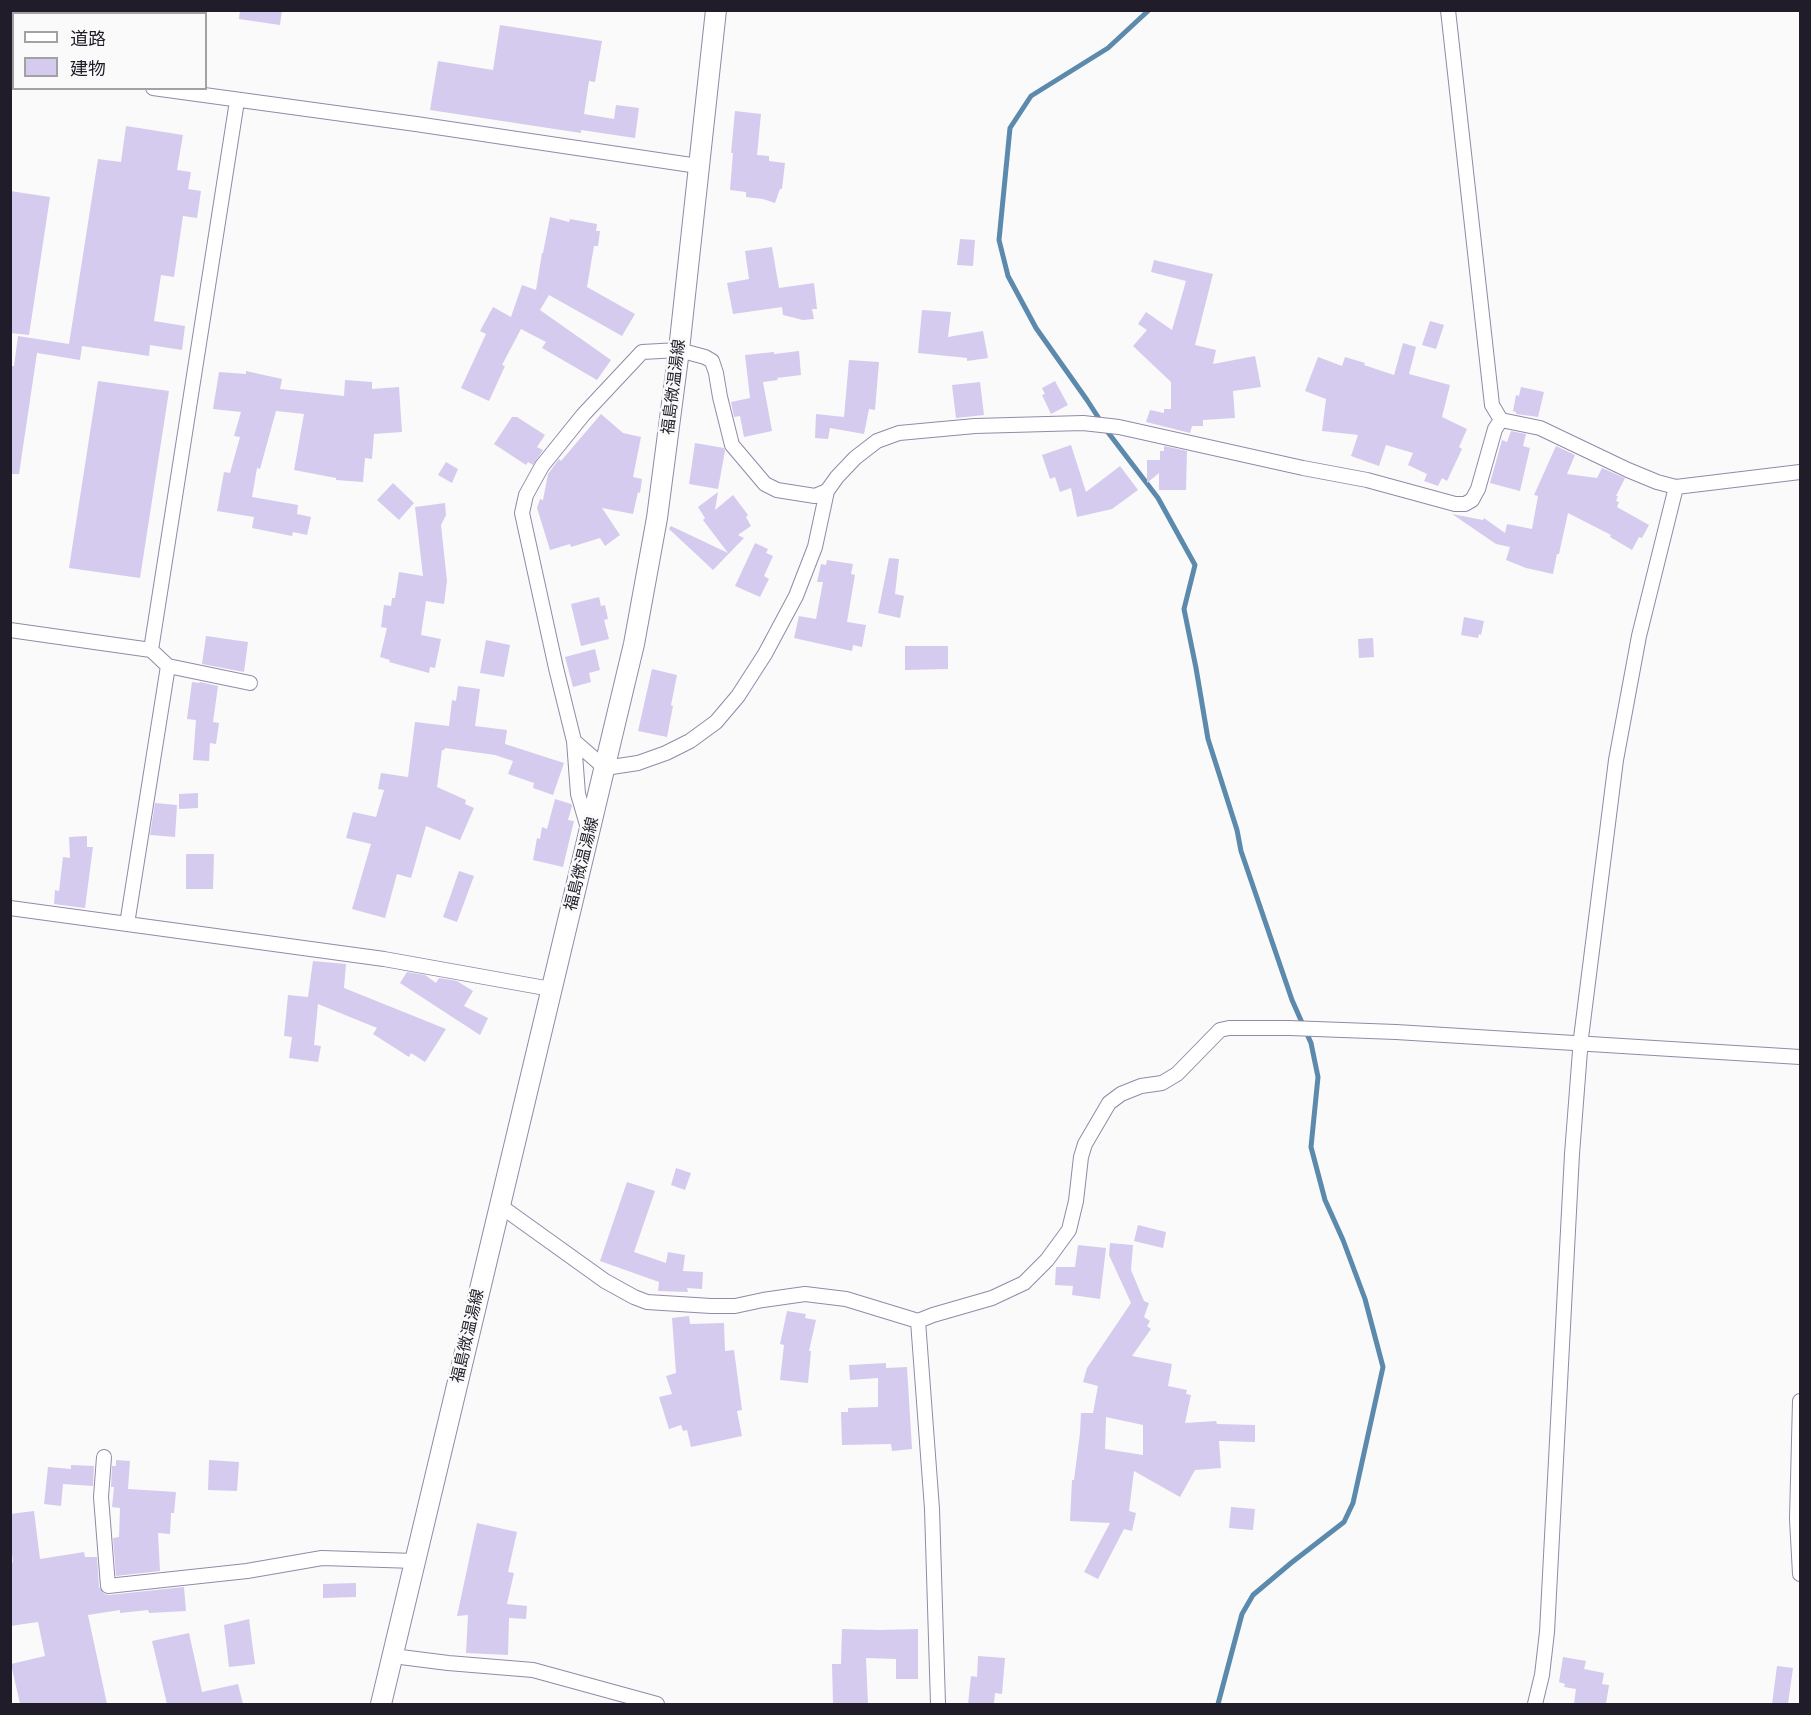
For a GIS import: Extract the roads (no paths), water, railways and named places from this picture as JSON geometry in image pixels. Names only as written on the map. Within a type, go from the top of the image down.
[{"type":"main road","name":"福島微温湯線","points":[[381,1704],[634,644],[657,518],[679,350],[716,10]]},
{"type":"street","points":[[1448,10],[1492,405],[1501,420],[1540,428],[1628,470],[1676,487],[1800,472]]},
{"type":"street","points":[[166,90],[698,166]]},
{"type":"street","points":[[151,650],[237,101]]},
{"type":"street","points":[[590,833],[578,794],[574,741],[522,513],[531,482],[542,466],[583,415],[642,352],[679,350],[712,361],[732,445],[765,484],[777,490],[815,496],[827,491]]},
{"type":"street","points":[[574,741],[605,768],[638,763],[666,753],[690,741],[716,722],[738,696],[765,654],[796,596],[815,548],[827,491],[855,458],[878,441],[899,434],[975,426],[1083,423],[1130,430],[1367,480],[1455,504],[1465,504],[1472,500],[1478,489],[1495,429],[1501,420]]},
{"type":"street","points":[[1535,1704],[1542,1675],[1547,1632],[1572,1154],[1581,1043],[1616,760],[1643,617],[1676,487]]},
{"type":"street","points":[[10,630],[151,650],[168,666],[250,683]]},
{"type":"street","points":[[127,924],[168,666]]},
{"type":"street","points":[[10,908],[384,959],[551,989]]},
{"type":"street","points":[[499,1205],[605,1281],[634,1298],[647,1302],[735,1306],[805,1294],[846,1299],[918,1321],[992,1298],[1024,1282],[1047,1260],[1069,1230],[1076,1201],[1084,1144],[1109,1103],[1121,1094],[1141,1086],[1162,1083],[1178,1074],[1220,1030],[1289,1028],[1396,1032],[1800,1057]]},
{"type":"street","points":[[918,1321],[932,1509],[938,1704]]},
{"type":"street","points":[[1800,1401],[1797,1519],[1800,1574]]},
{"type":"street","points":[[104,1457],[101,1497],[108,1586],[247,1571],[322,1558],[415,1561]]},
{"type":"street","points":[[393,1656],[533,1670],[657,1704]]},
{"type":"waterway","points":[[1149,10],[1108,48],[1031,96],[1010,128],[999,240],[1008,276],[1036,328],[1107,431],[1158,498],[1195,565],[1184,609],[1208,739],[1237,830],[1241,851],[1292,1000],[1311,1043],[1318,1077],[1311,1147],[1325,1200],[1365,1299],[1383,1367],[1353,1503],[1344,1522],[1253,1595],[1242,1614],[1218,1704]]}]
